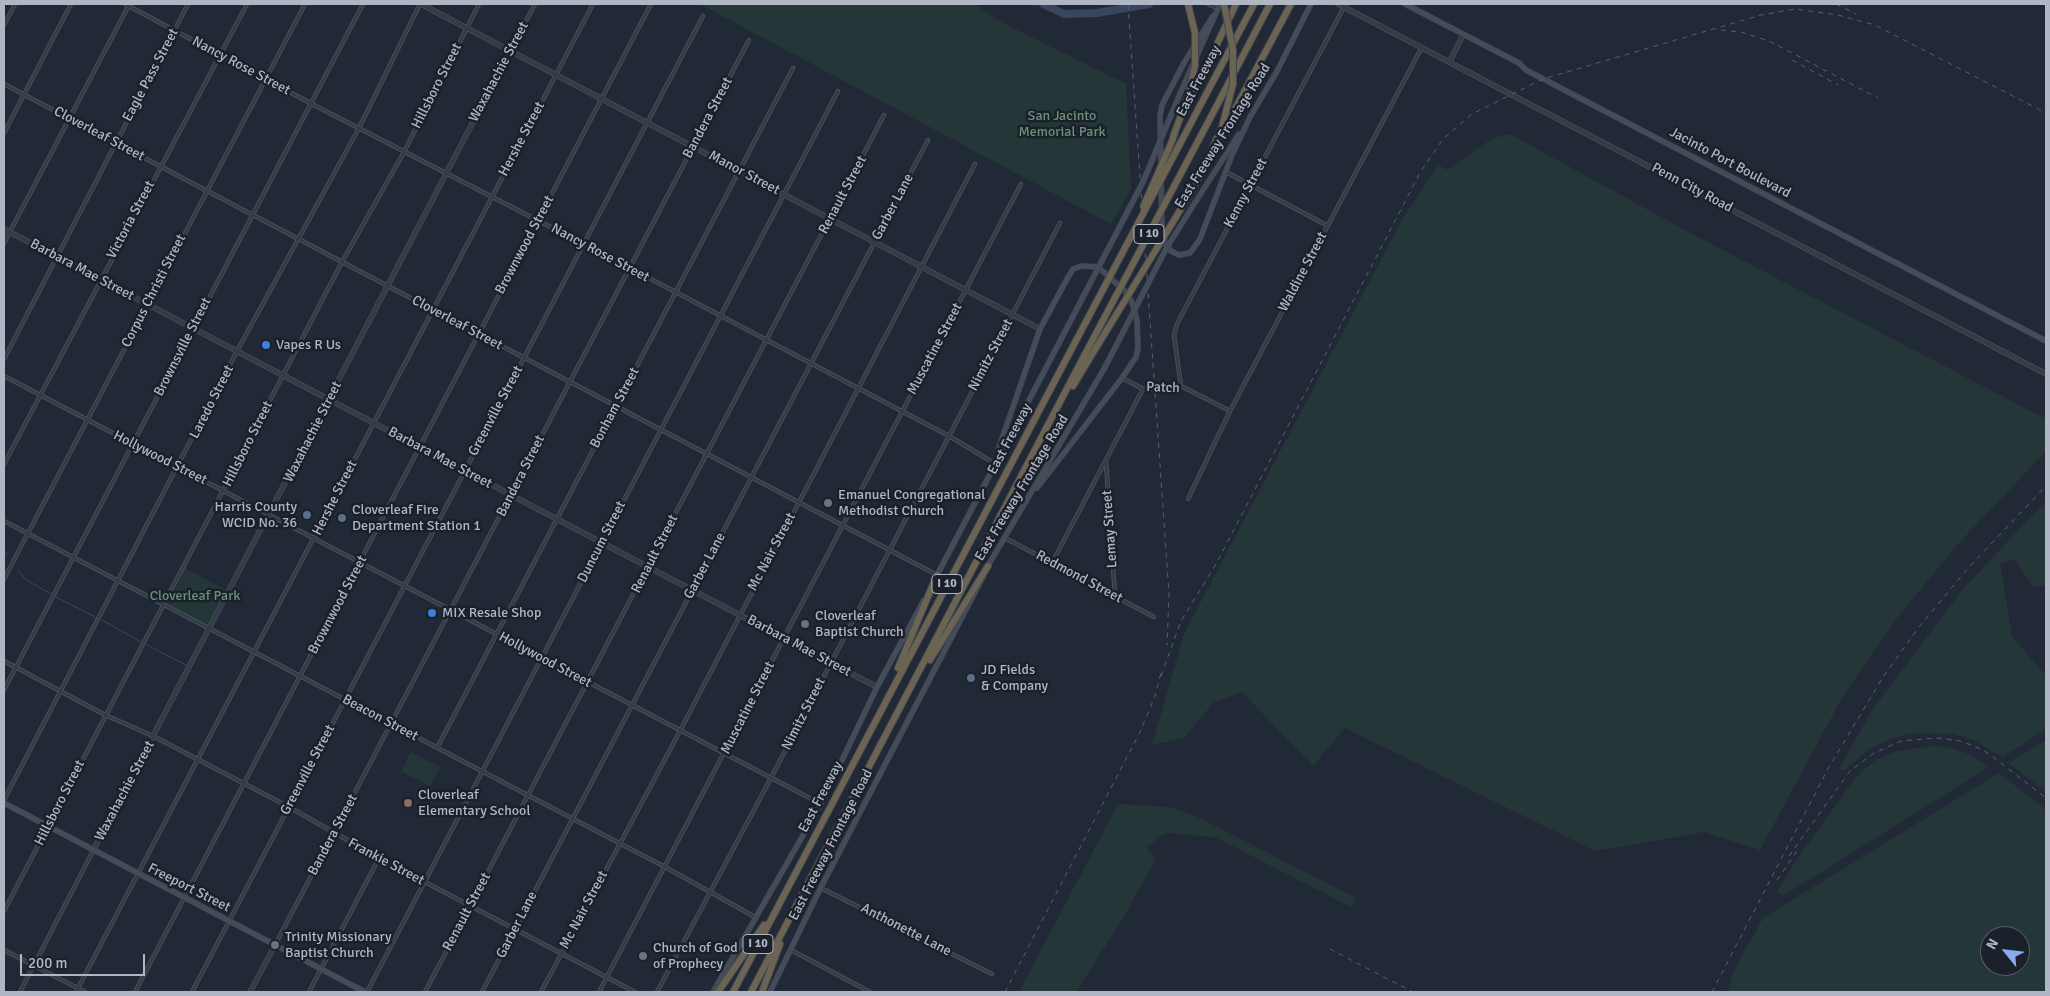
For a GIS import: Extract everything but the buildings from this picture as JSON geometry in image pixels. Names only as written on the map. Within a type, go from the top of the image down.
[{"type":"highway","points":[[1174,137],[1189,94],[1195,65],[1195,33],[1188,4]]},
{"type":"highway","points":[[1201,174],[1222,127],[1233,84],[1234,50],[1224,4]]},
{"type":"highway","points":[[1123,252],[1236,4]]},
{"type":"highway","name":"East Freeway","points":[[733,992],[1254,4]]},
{"type":"highway","name":"East Freeway","points":[[751,992],[1086,359],[1270,4]]},
{"type":"highway","points":[[1086,359],[1171,227],[1291,4]]},
{"type":"highway","points":[[904,701],[988,566]]},
{"type":"highway","points":[[887,697],[937,575]]},
{"type":"highway","points":[[718,992],[784,895]]},
{"type":"highway","points":[[762,992],[792,915]]},
{"type":"main road","name":"East Freeway Frontage Road","points":[[770,992],[821,887],[980,585],[988,566],[1104,369],[1166,249],[1276,73],[1311,4]]},
{"type":"main road","name":"Jacinto Port Boulevard","points":[[1405,4],[1519,64],[1534,74],[2046,341]]},
{"type":"main road","name":"East Freeway Frontage Road","points":[[713,992],[821,804],[877,687],[1144,182],[1218,6]]},
{"type":"main road","points":[[1214,16],[1185,61],[1160,110],[1162,230],[1166,245],[1171,251],[1184,255],[1190,253],[1196,247],[1226,171],[1251,115]]},
{"type":"main road","points":[[994,463],[1040,329],[1073,269],[1089,265],[1098,267],[1127,293],[1137,320],[1138,349],[1136,357],[1122,378],[1021,508]]},
{"type":"main road","name":"Freeport Street","points":[[4,801],[138,875],[185,897],[366,992]]},
{"type":"street","points":[[4,25],[15,4]]},
{"type":"street","points":[[4,133],[71,4]]},
{"type":"street","points":[[4,243],[128,4]]},
{"type":"street","name":"Nancy Rose Street","points":[[128,4],[312,104],[447,172],[766,341],[903,411],[994,463]]},
{"type":"street","name":"Eagle Pass Street","points":[[4,359],[188,4]]},
{"type":"street","name":"Victoria Street","points":[[4,464],[159,166],[247,4]]},
{"type":"street","name":"Corpus Christi Street","points":[[4,579],[305,4]]},
{"type":"street","name":"Brownsville Street","points":[[4,690],[251,214],[312,104],[363,4]]},
{"type":"street","name":"Manor Street","points":[[421,4],[1040,329]]},
{"type":"street","name":"Laredo Street","points":[[4,801],[237,351],[359,128],[421,4]]},
{"type":"street","name":"Hillsboro Street","points":[[4,910],[342,262],[404,152],[479,4]]},
{"type":"street","name":"Waxahachie Street","points":[[20,992],[209,628],[270,516],[535,4]]},
{"type":"street","name":"Hershe Street","points":[[77,990],[315,539],[593,4]]},
{"type":"street","name":"Brownwood Street","points":[[135,992],[361,563],[651,4]]},
{"type":"street","points":[[1208,4],[1218,6]]},
{"type":"street","name":"Penn City Road","points":[[1338,4],[2046,374]]},
{"type":"street","name":"Kenny Street","points":[[1181,386],[1174,335],[1177,324],[1344,7]]},
{"type":"street","name":"Greenville Street","points":[[192,992],[406,587],[703,16]]},
{"type":"street","points":[[1450,61],[1463,35]]},
{"type":"street","name":"Bandera Street","points":[[250,992],[452,611],[749,40]]},
{"type":"street","name":"Waldine Street","points":[[1188,499],[1230,411],[1422,47]]},
{"type":"street","name":"Bonham Street","points":[[437,748],[498,635],[793,68]]},
{"type":"street","name":"Cloverleaf Street","points":[[4,84],[937,575]]},
{"type":"street","name":"Duncum Street","points":[[366,992],[543,658],[838,91]]},
{"type":"street","name":"Renault Street","points":[[425,992],[589,683],[884,115]]},
{"type":"street","name":"Garber Lane","points":[[482,992],[634,706],[928,140]]},
{"type":"street","name":"Mc Nair Street","points":[[541,992],[680,731],[975,164]]},
{"type":"street","points":[[1226,171],[1328,226]]},
{"type":"street","name":"Muscatine Street","points":[[599,992],[1022,184]]},
{"type":"street","name":"Nimitz Street","points":[[657,992],[771,778],[1060,222]]},
{"type":"street","name":"Barbara Mae Street","points":[[4,229],[877,687]]},
{"type":"street","name":"Hollywood Street","points":[[4,376],[821,804]]},
{"type":"street","name":"Patch","points":[[1122,378],[1143,389],[1159,390],[1181,386],[1230,411]]},
{"type":"street","points":[[1052,563],[1143,389]]},
{"type":"street","name":"Lemay Street","points":[[1106,462],[1115,596]]},
{"type":"street","name":"Beacon Street","points":[[4,522],[620,843],[756,917]]},
{"type":"street","name":"Redmond Street","points":[[1005,538],[1154,617]]},
{"type":"street","name":"Frankie Street","points":[[4,661],[105,715],[153,736],[198,759],[289,807],[379,858],[636,992]]},
{"type":"street","points":[[309,992],[379,858]]},
{"type":"street","name":"Anthonette Lane","points":[[821,887],[992,974]]},
{"type":"street","points":[[4,950],[77,990],[85,992]]},
{"type":"street","points":[[790,950],[870,992]]},
{"type":"green space","name":"San Jacinto Memorial Park","points":[[700,4],[974,4],[1003,23],[1126,84],[1131,189],[1111,224]]},
{"type":"green space","points":[[1510,134],[1690,233],[2046,419],[2046,451],[1958,544],[1897,618],[1843,696],[1760,850],[1704,832],[1595,851],[1345,728],[1313,766],[1242,692],[1214,702],[1184,738],[1152,745],[1184,634],[1402,220],[1438,165],[1448,170],[1493,138]]},
{"type":"green space","points":[[2046,503],[2046,585],[2033,587],[2015,559],[2000,563],[2012,636],[2046,676],[2046,729],[2003,757],[1973,740],[1953,734],[1913,733],[1890,739],[1869,749],[1844,771],[1839,769],[1872,710],[1964,588]]},
{"type":"green space","name":"Cloverleaf Park","points":[[185,568],[227,591],[208,626],[168,606]]},
{"type":"green space","points":[[2046,740],[2046,792],[2009,763]]},
{"type":"green space","points":[[1933,746],[1947,747],[1969,754],[1989,767],[1783,896],[1777,892],[1795,862],[1854,780],[1865,769],[1880,758],[1898,751]]},
{"type":"green space","points":[[411,752],[440,767],[430,786],[401,771]]},
{"type":"green space","points":[[1999,773],[2046,810],[2046,992],[1728,992],[1732,974],[1763,918]]},
{"type":"green space","points":[[1118,804],[1169,807],[1198,817],[1356,898],[1351,907],[1215,837],[1166,833],[1146,847],[1156,859],[1120,923],[1076,992],[1019,992]]},
{"type":"waterway","points":[[1043,4],[1064,14],[1097,13],[1149,4]]},
{"type":"waterway","points":[[4,550],[7,554]]},
{"type":"waterway","points":[[18,570],[26,580],[51,594]]},
{"type":"waterway","points":[[56,597],[95,617]]},
{"type":"waterway","points":[[102,620],[141,642]]},
{"type":"waterway","points":[[147,645],[188,666]]},
{"type":"railway","points":[[1128,4],[1169,594],[1167,645]]},
{"type":"railway","points":[[1836,4],[1856,14]]},
{"type":"railway","points":[[1161,676],[1181,621],[1216,564],[1421,171],[1443,139],[1472,114],[1543,79],[1761,15],[1795,9],[1838,15],[1875,25],[2046,113]]},
{"type":"railway","points":[[1721,30],[1741,32],[1769,41],[1878,98]]},
{"type":"railway","points":[[1792,60],[1838,85]]},
{"type":"railway","points":[[1712,992],[1829,767],[1883,677],[1919,627],[1969,567],[2046,486]]},
{"type":"railway","points":[[1005,992],[1140,732],[1155,696],[1162,669]]},
{"type":"railway","points":[[1789,856],[1850,771],[1874,753],[1901,741],[1938,738],[1960,741],[1974,746],[1988,753],[2046,798]]},
{"type":"railway","points":[[1777,880],[1797,851]]},
{"type":"railway","points":[[1330,949],[1413,992]]},
{"type":"place","name":"Vapes R Us","points":[[266,345]]},
{"type":"place","name":"Emanuel Congregational Methodist Church","points":[[828,503]]},
{"type":"place","name":"Harris County WCID No. 36","points":[[307,515]]},
{"type":"place","name":"Cloverleaf Fire Department Station 1","points":[[342,518]]},
{"type":"place","name":"MIX Resale Shop","points":[[432,613]]},
{"type":"place","name":"Cloverleaf Baptist Church","points":[[805,624]]},
{"type":"place","name":"JD Fields & Company","points":[[971,678]]},
{"type":"place","name":"Cloverleaf Elementary School","points":[[408,803]]},
{"type":"place","name":"Trinity Missionary Baptist Church","points":[[275,945]]},
{"type":"place","name":"Church of God of Prophecy","points":[[643,956]]}]
